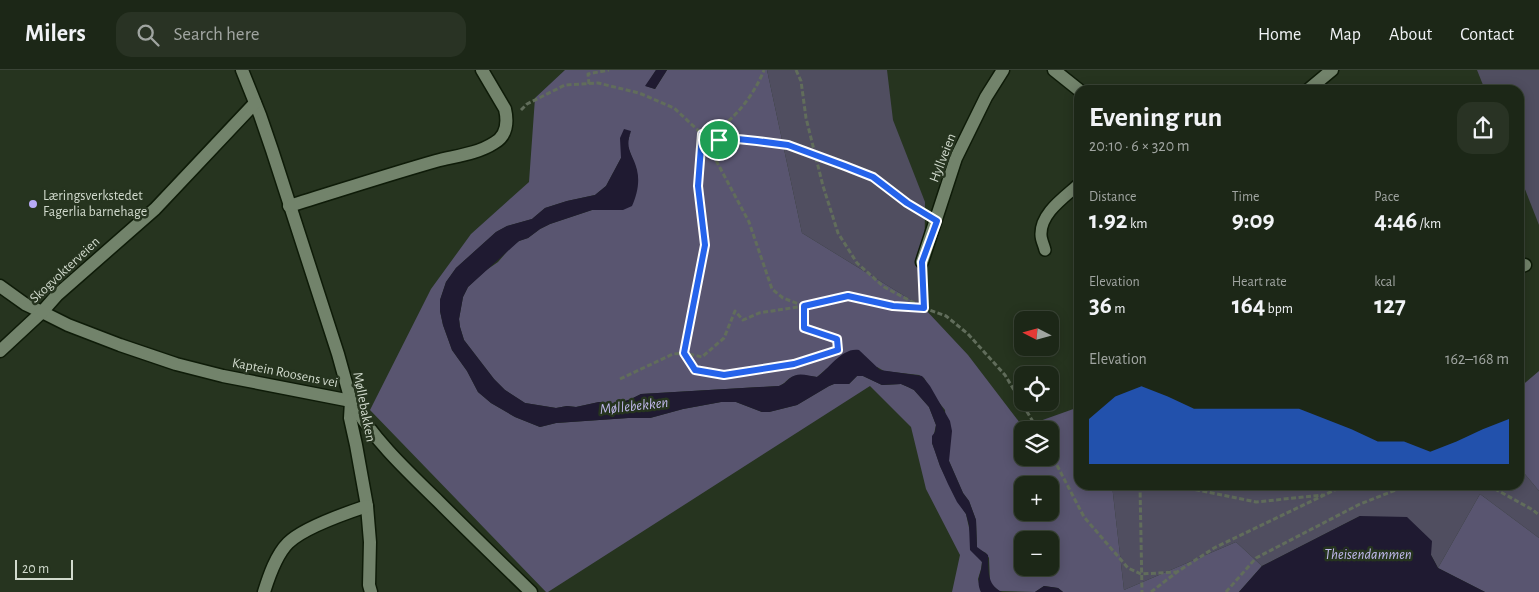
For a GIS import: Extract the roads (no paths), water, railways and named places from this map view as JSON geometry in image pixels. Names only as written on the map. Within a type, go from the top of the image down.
[{"type":"street","name":"Møllebakken","points":[[242,70],[269,141],[338,354],[351,401],[350,418],[367,506],[370,542],[369,585],[371,592]]},
{"type":"street","points":[[289,206],[436,161],[476,151],[495,143],[505,131],[507,124],[504,109],[482,70]]},
{"type":"street","name":"Hyllveien","points":[[922,262],[937,221],[956,158],[986,97],[1002,70]]},
{"type":"street","points":[[1054,70],[1074,86]]},
{"type":"street","points":[[1314,85],[1332,70]]},
{"type":"street","name":"Skogvokterveien","points":[[0,351],[42,312],[56,295],[155,208],[255,102]]},
{"type":"street","name":"Kaptein Roosens vei","points":[[0,286],[25,304],[68,325],[176,364],[224,376],[351,401],[362,420],[409,473],[531,592]]},
{"type":"street","points":[[264,592],[272,568],[288,543],[302,533],[336,517],[367,506]]},
{"type":"lane","points":[[1045,250],[1041,236],[1044,220],[1074,189]]},
{"type":"water","points":[[656,70],[667,70],[655,89],[645,86]]},
{"type":"water","name":"Møllebekken","points":[[624,129],[631,131],[628,143],[638,175],[638,188],[632,206],[623,210],[592,210],[550,224],[528,238],[519,241],[468,287],[463,297],[459,319],[460,327],[464,340],[494,379],[505,390],[525,403],[556,408],[576,407],[599,402],[617,404],[641,394],[779,386],[796,375],[817,377],[841,355],[853,350],[859,350],[880,370],[922,376],[930,386],[950,421],[952,431],[949,461],[963,493],[969,501],[976,520],[977,547],[988,555],[989,576],[993,585],[1002,592],[981,592],[979,588],[982,562],[970,550],[969,525],[966,514],[957,502],[948,484],[932,443],[932,436],[936,425],[929,407],[914,390],[901,384],[882,385],[863,376],[857,376],[849,384],[834,384],[797,405],[769,412],[762,412],[736,402],[721,402],[683,409],[650,418],[556,423],[540,427],[515,417],[491,403],[478,392],[467,371],[452,350],[443,325],[440,300],[446,282],[456,268],[496,232],[507,226],[532,219],[545,208],[595,195],[606,186],[621,158],[620,138]]},
{"type":"water","name":"Theisendammen","points":[[1360,516],[1407,517],[1432,541],[1431,555],[1438,568],[1485,592],[1239,592],[1262,566]]},
{"type":"water","points":[[1044,586],[1058,588],[1063,592],[1035,592]]},
{"type":"place","name":"Læringsverkstedet Fagerlia barnehage","points":[[33,204]]}]
